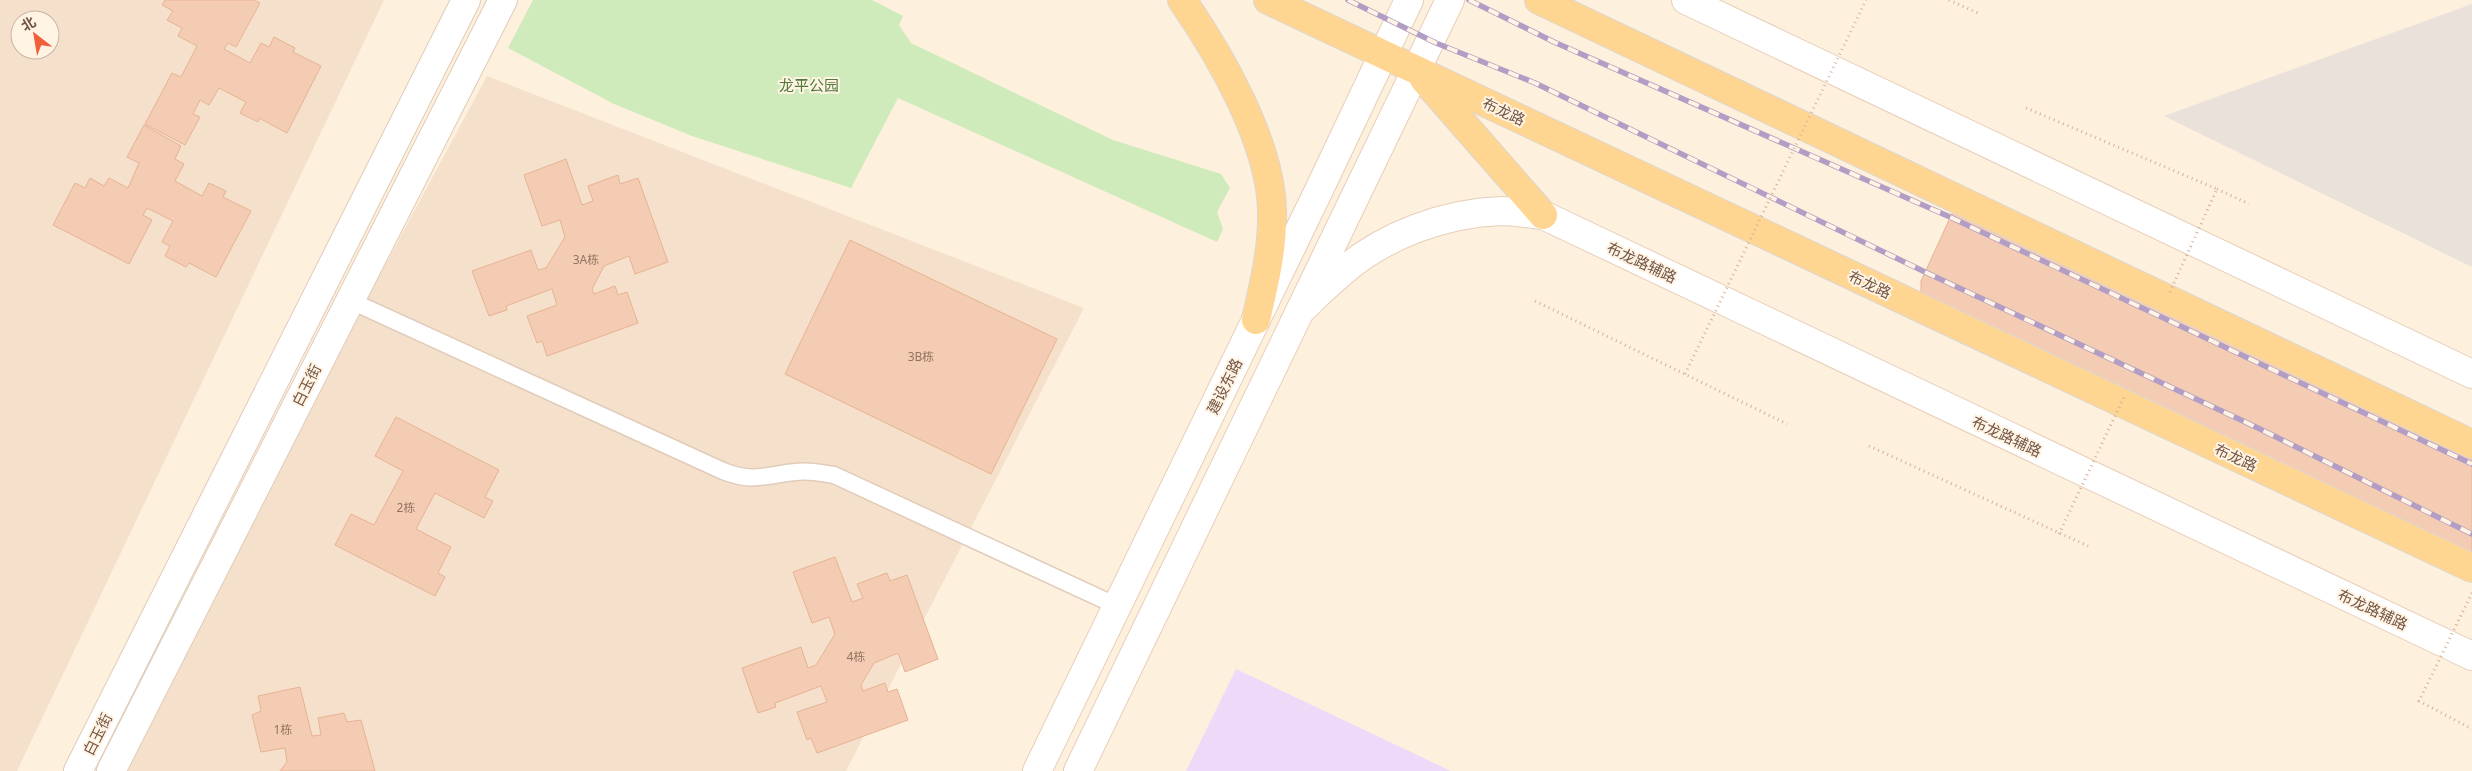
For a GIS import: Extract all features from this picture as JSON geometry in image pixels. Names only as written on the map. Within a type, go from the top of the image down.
[{"type":"main road","name":"白玉街","points":[[78,771],[466,0]]},
{"type":"main road","name":"白玉街","points":[[111,771],[348,300],[503,0]]},
{"type":"main road","points":[[1182,0],[1228,75],[1255,136],[1266,173],[1272,209],[1272,246],[1256,320]]},
{"type":"main road","name":"布龙路","points":[[1268,0],[2472,568]]},
{"type":"main road","name":"建设东路","points":[[1037,771],[1409,0]]},
{"type":"main road","points":[[1078,771],[1450,0]]},
{"type":"main road","points":[[1538,0],[2472,444]]},
{"type":"main road","points":[[1686,0],[2472,374]]},
{"type":"main road","points":[[1417,70],[1543,215]]},
{"type":"main road","name":"布龙路辅路","points":[[1303,308],[1344,270],[1382,244],[1423,226],[1462,215],[1502,211],[1543,215],[2472,656]]},
{"type":"lane","points":[[348,300],[739,478],[752,479],[814,471],[834,475],[1117,606]]},
{"type":"path","points":[[1685,374],[1866,0]]},
{"type":"path","points":[[1949,0],[1980,14]]},
{"type":"path","points":[[2026,108],[2249,204]]},
{"type":"path","points":[[2168,296],[2217,190]]},
{"type":"path","points":[[1535,301],[1787,424]]},
{"type":"path","points":[[2059,534],[2125,395]]},
{"type":"path","points":[[1869,446],[2088,546]]},
{"type":"path","points":[[2472,593],[2419,701],[2472,729]]},
{"type":"shaded area","points":[[0,0],[384,0],[17,771],[0,771]]},
{"type":"shaded area","points":[[2472,4],[2472,267],[2164,116]]},
{"type":"shaded area","points":[[487,76],[1084,308],[846,771],[113,771]]},
{"type":"shaded area","points":[[1236,669],[1451,771],[1186,771]]},
{"type":"green space","name":"龙平公园","points":[[533,0],[872,0],[903,16],[899,25],[911,43],[1113,140],[1221,174],[1230,188],[1217,212],[1223,229],[1217,242],[898,98],[851,188],[692,136],[614,104],[508,48]]},
{"type":"building","points":[[165,0],[254,0],[260,3],[236,47],[228,43],[224,49],[250,63],[261,43],[269,47],[274,37],[295,48],[293,52],[321,66],[287,133],[259,118],[258,122],[240,113],[246,102],[219,88],[209,105],[200,100],[193,114],[200,117],[185,145],[145,124],[172,73],[181,77],[197,46],[178,36],[182,28],[167,20],[173,11],[162,5]]},
{"type":"building","points":[[144,125],[181,146],[175,159],[184,164],[175,181],[202,196],[209,183],[226,191],[223,197],[251,211],[216,277],[189,263],[186,267],[165,256],[170,246],[162,242],[173,221],[147,208],[143,215],[152,220],[129,264],[53,225],[75,183],[85,188],[90,178],[104,186],[109,178],[128,188],[139,163],[127,157]]},
{"type":"building","points":[[566,159],[582,205],[593,201],[588,186],[618,175],[620,184],[638,178],[668,262],[635,274],[629,256],[604,266],[592,289],[594,294],[615,286],[618,295],[627,292],[638,323],[547,356],[542,341],[537,343],[527,316],[557,305],[552,289],[506,306],[507,310],[489,316],[472,271],[531,250],[538,270],[546,268],[565,237],[560,220],[542,226],[524,175]]},
{"type":"building","points":[[1955,207],[2472,440],[2472,559],[1921,300],[1921,281]]},
{"type":"building","points":[[850,240],[1057,339],[991,474],[785,374]]},
{"type":"building","points":[[396,417],[499,470],[485,497],[493,501],[484,518],[435,493],[416,529],[451,547],[438,573],[445,577],[435,596],[335,545],[351,514],[374,525],[403,471],[375,456]]},
{"type":"building","points":[[835,557],[852,602],[863,598],[857,584],[887,573],[890,581],[907,575],[938,659],[905,672],[898,653],[874,663],[861,685],[863,691],[885,683],[888,692],[897,689],[908,720],[817,753],[811,738],[807,740],[797,712],[827,702],[821,686],[775,703],[776,707],[758,713],[742,668],[801,647],[808,668],[816,665],[835,634],[829,617],[812,623],[793,572]]},
{"type":"building","points":[[300,687],[312,736],[321,735],[318,718],[344,713],[347,722],[361,720],[375,771],[280,771],[287,762],[285,748],[261,752],[252,715],[261,711],[258,696]]},
{"type":"railway","points":[[1348,0],[1436,43],[1535,83],[1925,272],[2258,428],[2472,534]]},
{"type":"railway","points":[[1469,0],[1554,42],[1950,217],[2472,464]]}]
